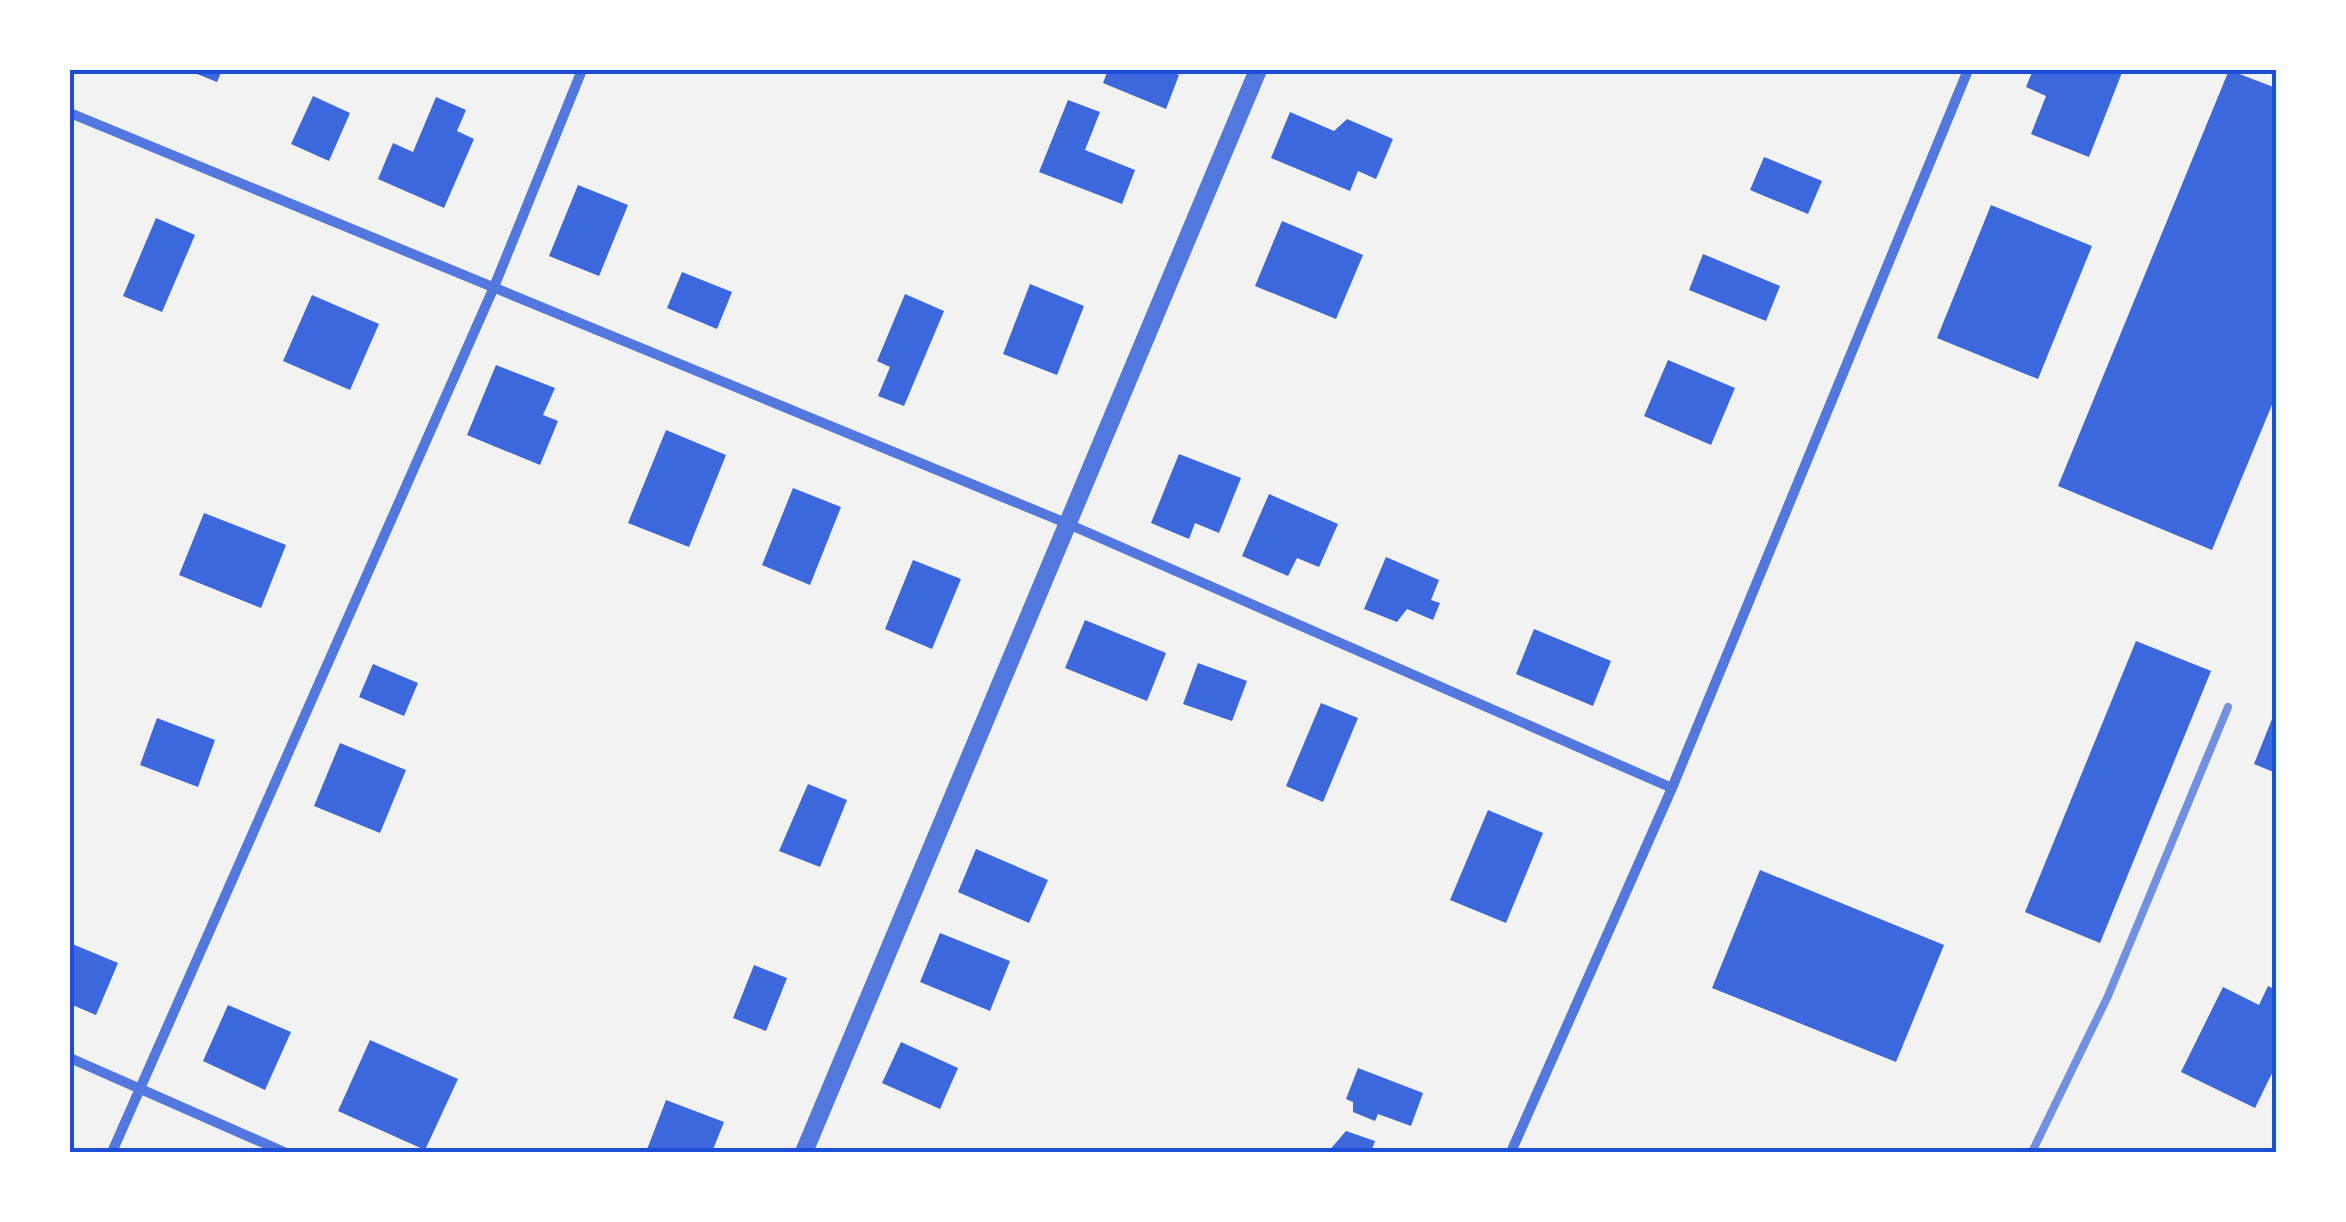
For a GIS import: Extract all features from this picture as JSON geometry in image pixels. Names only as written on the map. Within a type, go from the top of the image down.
[{"type":"street","points":[[112,1152],[494,287],[582,70]]},
{"type":"street","points":[[804,1152],[1258,70]]},
{"type":"street","points":[[1511,1152],[1672,788],[1968,70]]},
{"type":"street","points":[[70,113],[1066,523],[1672,788]]},
{"type":"street","points":[[70,1058],[284,1152]]},
{"type":"building","points":[[187,70],[222,70],[217,82]]},
{"type":"building","points":[[1108,70],[1167,70],[1179,75],[1166,109],[1103,83]]},
{"type":"building","points":[[2033,70],[2123,70],[2089,157],[2031,134],[2046,96],[2026,87]]},
{"type":"building","points":[[2229,70],[2276,88],[2276,395],[2212,550],[2058,486]]},
{"type":"building","points":[[313,96],[350,113],[329,161],[291,144]]},
{"type":"building","points":[[436,97],[466,110],[457,131],[474,139],[444,208],[378,179],[393,143],[413,152]]},
{"type":"building","points":[[1068,100],[1100,112],[1085,150],[1135,170],[1122,204],[1039,172]]},
{"type":"building","points":[[1290,112],[1334,131],[1347,119],[1393,139],[1376,179],[1358,171],[1350,191],[1271,158]]},
{"type":"building","points":[[1764,157],[1822,181],[1808,214],[1750,190]]},
{"type":"building","points":[[578,185],[628,205],[599,276],[549,256]]},
{"type":"building","points":[[1991,205],[2092,246],[2038,379],[1937,338]]},
{"type":"building","points":[[156,218],[195,235],[162,312],[123,296]]},
{"type":"building","points":[[1282,221],[1363,255],[1336,319],[1255,286]]},
{"type":"building","points":[[1703,254],[1780,286],[1766,321],[1689,290]]},
{"type":"building","points":[[682,272],[732,292],[717,329],[667,308]]},
{"type":"building","points":[[1030,284],[1084,306],[1057,375],[1003,354]]},
{"type":"building","points":[[905,294],[944,311],[904,406],[878,396],[890,367],[877,361]]},
{"type":"building","points":[[312,295],[379,324],[350,390],[283,361]]},
{"type":"building","points":[[1668,360],[1735,388],[1711,445],[1644,416]]},
{"type":"building","points":[[496,365],[555,388],[543,415],[558,421],[540,465],[467,435]]},
{"type":"building","points":[[666,430],[726,455],[689,547],[628,523]]},
{"type":"building","points":[[1179,454],[1241,478],[1219,533],[1195,523],[1189,539],[1151,523]]},
{"type":"building","points":[[793,488],[841,507],[810,585],[762,565]]},
{"type":"building","points":[[1269,494],[1338,524],[1319,567],[1297,558],[1288,576],[1242,556]]},
{"type":"building","points":[[204,513],[286,545],[261,608],[179,575]]},
{"type":"building","points":[[1386,557],[1439,580],[1431,600],[1440,603],[1433,620],[1407,609],[1397,622],[1364,609]]},
{"type":"building","points":[[913,560],[961,579],[932,649],[885,629]]},
{"type":"building","points":[[1085,620],[1166,653],[1147,701],[1065,668]]},
{"type":"building","points":[[1534,629],[1611,661],[1593,706],[1516,674]]},
{"type":"building","points":[[2136,641],[2211,671],[2100,943],[2025,912]]},
{"type":"building","points":[[1198,663],[1247,681],[1232,721],[1183,704]]},
{"type":"building","points":[[373,664],[418,683],[404,716],[359,697]]},
{"type":"building","points":[[1321,703],[1358,718],[1323,802],[1286,786]]},
{"type":"building","points":[[2276,709],[2276,773],[2254,764]]},
{"type":"building","points":[[157,718],[215,740],[198,787],[140,765]]},
{"type":"building","points":[[340,743],[406,770],[380,833],[314,806]]},
{"type":"building","points":[[808,784],[847,800],[820,867],[779,851]]},
{"type":"building","points":[[1488,810],[1543,833],[1506,923],[1450,900]]},
{"type":"building","points":[[976,849],[1048,880],[1029,923],[958,892]]},
{"type":"building","points":[[1760,870],[1944,945],[1896,1062],[1712,988]]},
{"type":"building","points":[[940,933],[1010,961],[990,1011],[920,982]]},
{"type":"building","points":[[70,943],[118,963],[96,1015],[70,1004]]},
{"type":"building","points":[[754,965],[787,978],[766,1031],[733,1018]]},
{"type":"building","points":[[2268,986],[2276,990],[2276,1065],[2255,1108],[2181,1072],[2223,987],[2259,1005]]},
{"type":"building","points":[[228,1005],[291,1032],[265,1090],[203,1061]]},
{"type":"building","points":[[370,1040],[458,1079],[425,1150],[338,1111]]},
{"type":"building","points":[[901,1042],[958,1068],[940,1109],[882,1083]]},
{"type":"building","points":[[1358,1068],[1423,1093],[1411,1126],[1378,1114],[1375,1121],[1353,1112],[1353,1102],[1346,1099]]},
{"type":"building","points":[[666,1100],[724,1122],[712,1152],[646,1152]]},
{"type":"building","points":[[1346,1131],[1375,1141],[1371,1152],[1328,1152]]},
{"type":"railway","points":[[2032,1152],[2108,996],[2228,707]]}]
